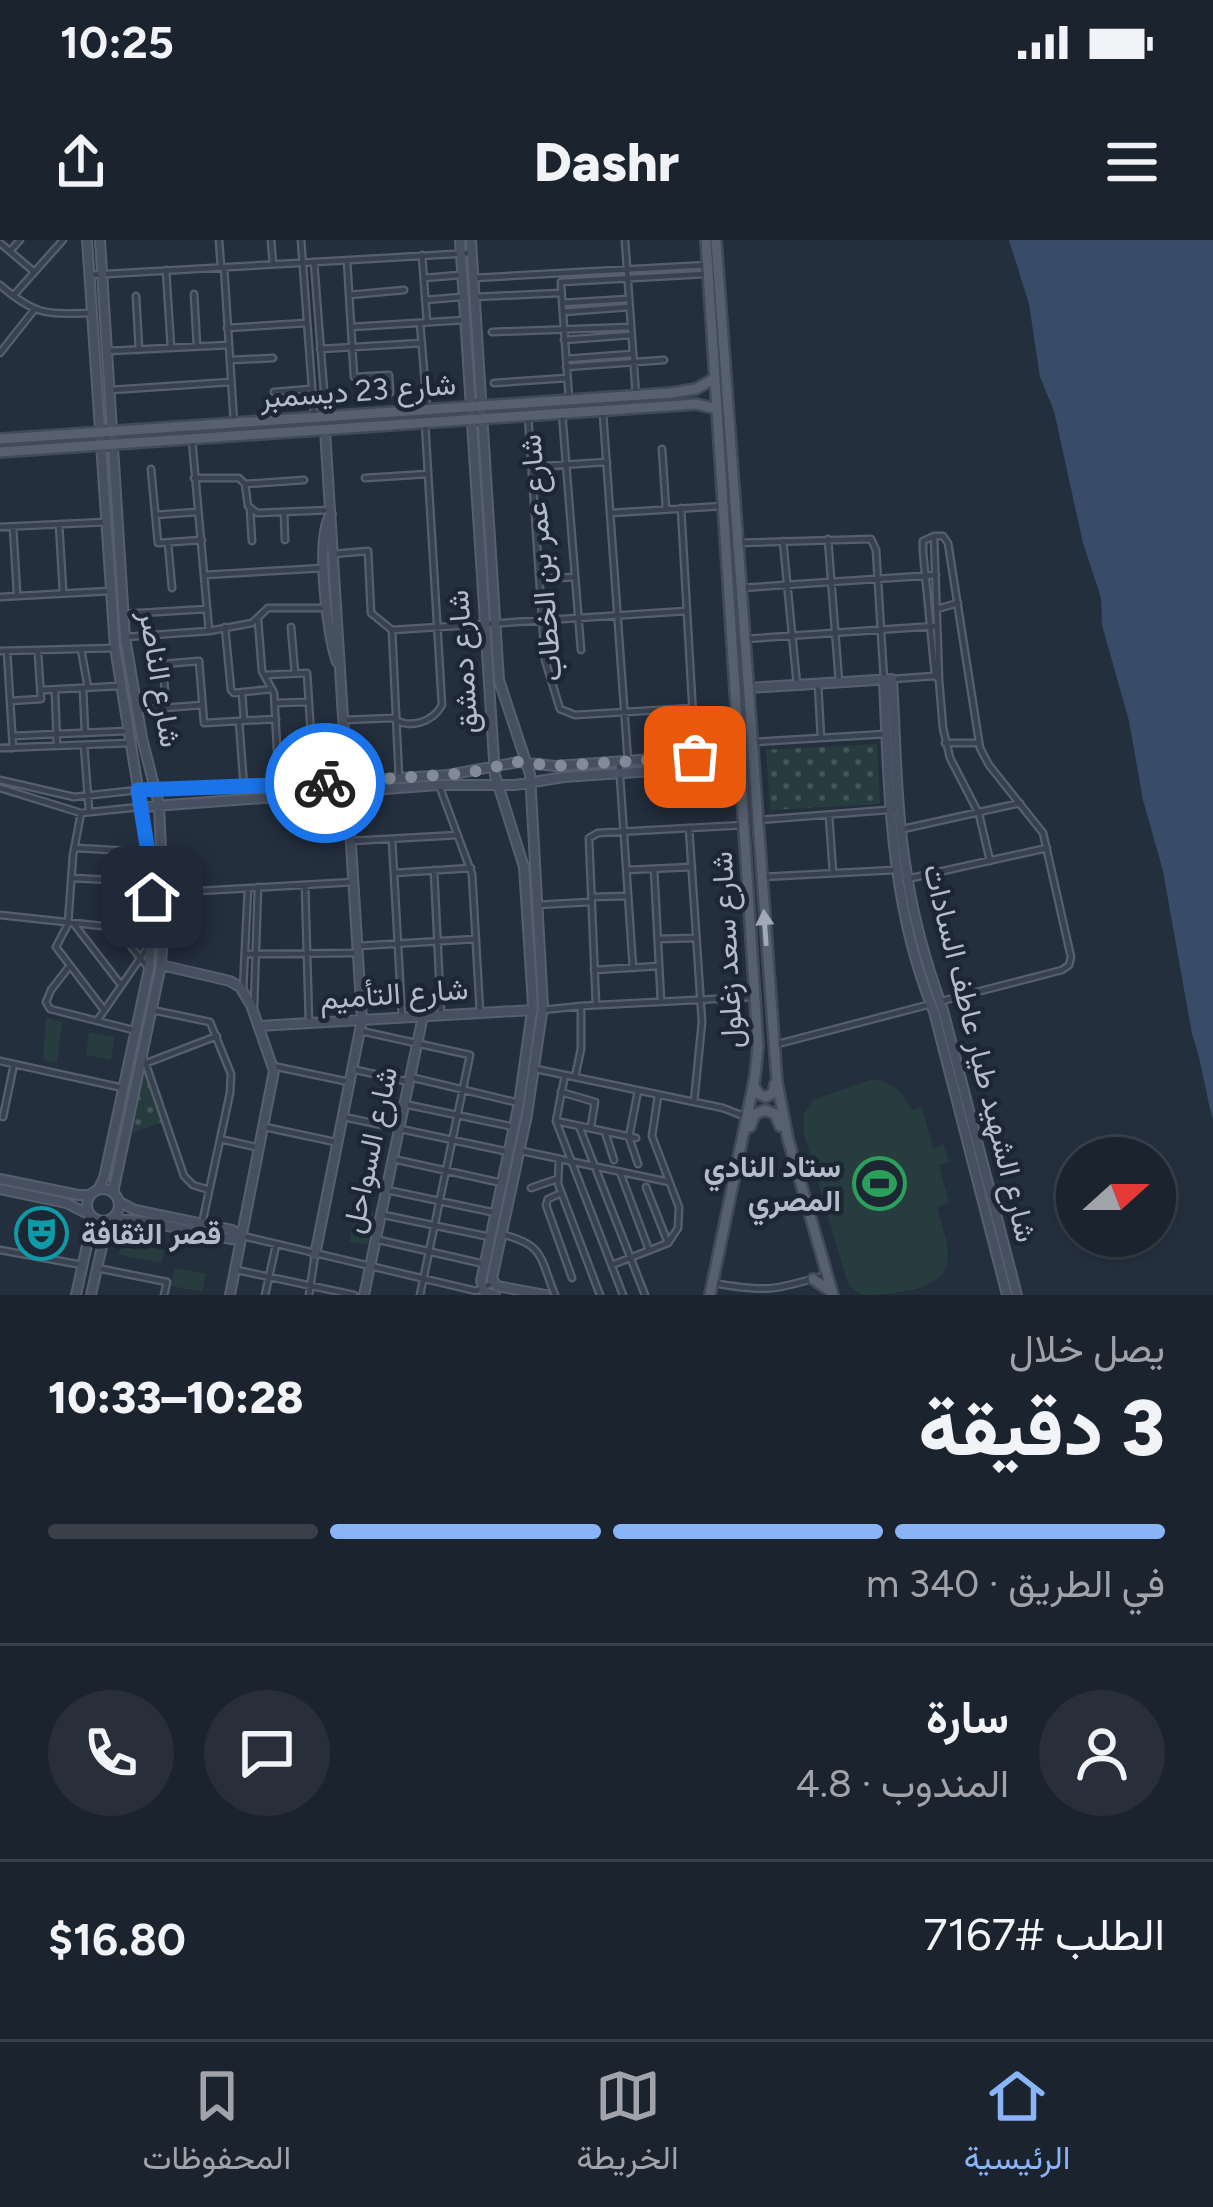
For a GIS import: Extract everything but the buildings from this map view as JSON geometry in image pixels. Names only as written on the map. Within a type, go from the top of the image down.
[{"type":"main road","name":"شارع سعد زغلول","points":[[706,240],[758,1054],[712,1289]]},
{"type":"main road","name":"شارع سعد زغلول","points":[[716,240],[773,1045],[788,1141],[833,1295]]},
{"type":"main road","name":"شارع 23 ديسمبر","points":[[0,452],[424,423],[569,400],[686,392],[715,378]]},
{"type":"main road","points":[[686,392],[688,404]]},
{"type":"main road","name":"شارع 23 ديسمبر","points":[[0,440],[427,410],[528,416],[688,404],[717,409]]},
{"type":"main road","points":[[269,421],[271,434]]},
{"type":"main road","points":[[729,617],[743,616]]},
{"type":"main road","points":[[753,1085],[761,1096],[771,1095],[776,1071]]},
{"type":"main road","points":[[741,1144],[755,1114],[765,1110],[776,1114],[788,1141]]},
{"type":"main road","points":[[813,1279],[833,1295]]},
{"type":"street","points":[[10,251],[20,240]]},
{"type":"street","points":[[13,296],[62,240]]},
{"type":"street","name":"شارع الناصر","points":[[87,240],[106,432]]},
{"type":"street","name":"شارع الناصر","points":[[100,240],[109,390],[106,522],[110,591],[120,686],[148,852],[152,918],[149,969],[111,1167],[116,1197]]},
{"type":"street","points":[[219,240],[234,423]]},
{"type":"street","points":[[271,240],[273,264]]},
{"type":"street","points":[[301,240],[311,389],[320,417]]},
{"type":"street","name":"شارع دمشق","points":[[460,240],[474,278],[465,320],[501,688],[530,783],[534,951]]},
{"type":"street","name":"شارع دمشق","points":[[471,240],[463,275],[470,297],[494,766],[524,867],[538,1010],[493,1283]]},
{"type":"street","points":[[625,240],[636,396]]},
{"type":"street","points":[[0,243],[34,272]]},
{"type":"street","points":[[89,274],[467,253]]},
{"type":"street","points":[[422,256],[427,410]]},
{"type":"street","points":[[88,261],[101,260]]},
{"type":"street","points":[[347,260],[354,376],[389,375],[390,394]]},
{"type":"street","points":[[314,262],[320,417]]},
{"type":"street","points":[[561,283],[708,269]]},
{"type":"street","points":[[166,270],[171,348]]},
{"type":"street","points":[[561,273],[569,400]]},
{"type":"street","points":[[474,278],[627,274]]},
{"type":"street","points":[[424,278],[463,275]]},
{"type":"street","points":[[0,286],[34,310],[92,313]]},
{"type":"street","points":[[349,295],[404,290]]},
{"type":"street","points":[[425,300],[562,293]]},
{"type":"street","points":[[194,294],[197,346]]},
{"type":"street","points":[[136,296],[140,350]]},
{"type":"street","points":[[562,308],[629,303]]},
{"type":"street","points":[[1,348],[34,310]]},
{"type":"street","points":[[351,327],[465,320]]},
{"type":"street","points":[[227,328],[306,323]]},
{"type":"street","points":[[492,332],[631,331]]},
{"type":"street","points":[[564,340],[631,331]]},
{"type":"street","points":[[320,349],[422,343]]},
{"type":"street","points":[[107,351],[229,345]]},
{"type":"street","points":[[230,360],[273,358]]},
{"type":"street","points":[[566,358],[664,360]]},
{"type":"street","points":[[566,367],[632,358]]},
{"type":"street","points":[[494,382],[567,379]]},
{"type":"street","points":[[109,390],[231,382]]},
{"type":"street","points":[[274,392],[311,389]]},
{"type":"street","points":[[603,410],[625,712],[620,774],[633,968]]},
{"type":"street","points":[[562,413],[581,650]]},
{"type":"street","name":"شارع عمر بن الخطاب","points":[[528,416],[547,672],[560,709],[569,715],[693,708]]},
{"type":"street","points":[[343,720],[417,722],[430,720],[442,705],[424,423]]},
{"type":"street","points":[[309,1295],[362,1026],[326,430]]},
{"type":"street","points":[[192,439],[209,631]]},
{"type":"street","name":"شارع الناصر","points":[[94,1192],[111,1167],[142,1061],[164,916],[159,805],[124,637],[106,445]]},
{"type":"street","points":[[662,449],[667,509]]},
{"type":"street","points":[[531,467],[607,462]]},
{"type":"street","points":[[152,469],[158,543],[202,540]]},
{"type":"street","points":[[365,478],[428,474]]},
{"type":"street","points":[[194,478],[235,476],[245,484],[252,541]]},
{"type":"street","points":[[245,484],[304,479]]},
{"type":"street","points":[[611,513],[723,506]]},
{"type":"street","points":[[681,508],[696,762]]},
{"type":"street","points":[[250,509],[260,513],[331,512]]},
{"type":"street","points":[[155,515],[196,512]]},
{"type":"street","points":[[284,512],[285,540]]},
{"type":"street","points":[[331,512],[324,524],[324,568],[330,638],[341,668]]},
{"type":"street","points":[[0,527],[106,522]]},
{"type":"street","points":[[59,524],[63,593]]},
{"type":"street","points":[[13,527],[17,596]]},
{"type":"street","points":[[934,536],[934,626]]},
{"type":"street","points":[[773,1045],[1069,965],[1071,951],[1039,825],[989,765],[979,743],[948,543],[943,536],[934,536],[923,541],[924,576],[934,626],[945,742],[979,814],[990,860]]},
{"type":"street","points":[[828,539],[839,682]]},
{"type":"street","points":[[737,543],[871,539],[876,550],[888,679]]},
{"type":"street","points":[[784,541],[797,685]]},
{"type":"street","points":[[168,543],[172,588]]},
{"type":"street","points":[[334,554],[368,551],[371,613],[392,630],[399,778]]},
{"type":"street","points":[[204,574],[324,568]]},
{"type":"street","points":[[741,588],[936,574]]},
{"type":"street","points":[[539,579],[576,578]]},
{"type":"street","points":[[0,597],[110,591]]},
{"type":"street","points":[[937,609],[958,603]]},
{"type":"street","points":[[124,637],[252,623],[268,608],[327,608]]},
{"type":"street","points":[[123,614],[207,609]]},
{"type":"street","points":[[392,630],[687,611]]},
{"type":"street","points":[[258,618],[264,675],[275,704],[279,785]]},
{"type":"street","points":[[745,639],[934,626]]},
{"type":"street","points":[[225,627],[234,693],[272,689]]},
{"type":"street","points":[[291,627],[295,673]]},
{"type":"street","points":[[13,748],[3,651],[115,648]]},
{"type":"street","points":[[81,649],[85,733]]},
{"type":"street","points":[[10,701],[40,700],[38,650]]},
{"type":"street","points":[[166,708],[165,663],[199,661],[204,724],[276,719]]},
{"type":"street","points":[[264,675],[307,673],[312,751]]},
{"type":"street","points":[[748,688],[938,677]]},
{"type":"street","name":"شارع الشهيد طيار عاطف السادات","points":[[888,679],[897,830],[1006,1295]]},
{"type":"street","points":[[818,684],[821,738]]},
{"type":"street","points":[[0,686],[9,686]]},
{"type":"street","points":[[40,690],[120,686]]},
{"type":"street","points":[[55,689],[57,746]]},
{"type":"street","points":[[242,692],[244,788]]},
{"type":"street","points":[[275,704],[309,702]]},
{"type":"street","points":[[137,710],[202,705]]},
{"type":"street","points":[[0,711],[10,711]]},
{"type":"street","points":[[0,722],[11,722]]},
{"type":"street","points":[[12,736],[128,731]]},
{"type":"street","points":[[752,742],[891,733]]},
{"type":"street","points":[[945,742],[979,743]]},
{"type":"street","points":[[0,748],[130,743]]},
{"type":"street","points":[[84,745],[87,796],[74,848],[71,924],[56,947],[104,1010]]},
{"type":"street","points":[[1,785],[85,812],[346,787],[527,762],[555,766],[740,759]]},
{"type":"street","points":[[1,785],[87,796],[155,788],[497,785],[696,762]]},
{"type":"street","points":[[0,798],[1,785]]},
{"type":"street","points":[[440,785],[471,868],[480,1012]]},
{"type":"street","points":[[897,830],[1020,803]]},
{"type":"street","points":[[758,820],[895,810]]},
{"type":"street","points":[[829,814],[833,873]]},
{"type":"street","points":[[596,1005],[589,838],[594,833],[745,825]]},
{"type":"street","points":[[689,828],[702,1031],[694,1102]]},
{"type":"street","name":"شارع الشهيد طيار عاطف السادات","points":[[897,830],[895,869],[921,982],[936,1003]]},
{"type":"street","points":[[351,841],[458,835]]},
{"type":"street","points":[[392,839],[402,1017]]},
{"type":"street","points":[[74,848],[148,852]]},
{"type":"street","points":[[907,879],[1047,848]]},
{"type":"street","points":[[627,870],[692,867]]},
{"type":"street","points":[[394,873],[471,868]]},
{"type":"street","points":[[654,869],[661,1002]]},
{"type":"street","points":[[762,877],[895,869]]},
{"type":"street","points":[[434,870],[441,1014]]},
{"type":"street","points":[[72,878],[151,882]]},
{"type":"street","points":[[105,927],[109,879]]},
{"type":"street","points":[[164,893],[354,882]]},
{"type":"street","points":[[304,885],[310,1024]]},
{"type":"street","points":[[254,1011],[258,887]]},
{"type":"street","points":[[243,991],[248,888]]},
{"type":"street","points":[[536,905],[628,896]]},
{"type":"street","points":[[0,916],[116,928],[152,937],[97,1021]]},
{"type":"street","points":[[152,918],[164,916]]},
{"type":"street","points":[[71,924],[121,985]]},
{"type":"street","points":[[116,928],[149,969]]},
{"type":"street","points":[[658,939],[697,938]]},
{"type":"street","points":[[245,955],[307,955],[476,939]]},
{"type":"street","points":[[160,965],[230,981],[243,991],[272,1066],[265,1127],[230,1295]]},
{"type":"street","points":[[70,967],[48,996],[50,1009],[137,1031]]},
{"type":"street","points":[[594,970],[659,967]]},
{"type":"street","name":"شارع التأميم","points":[[259,1026],[362,1026],[441,1014],[755,997]]},
{"type":"street","points":[[575,1077],[581,1049],[581,1006]]},
{"type":"street","points":[[152,1010],[213,1024],[232,1080],[202,1224]]},
{"type":"street","name":"شارع السواحل","points":[[364,1295],[423,1016]]},
{"type":"street","points":[[362,1026],[470,1055],[420,1295]]},
{"type":"street","points":[[209,1190],[184,1176],[142,1061],[218,1036]]},
{"type":"street","points":[[0,1061],[123,1088]]},
{"type":"street","points":[[3,1117],[14,1064]]},
{"type":"street","points":[[272,1066],[349,1082]]},
{"type":"street","points":[[530,1068],[746,1117]]},
{"type":"street","name":"شارع دمشق","points":[[477,1291],[530,1068]]},
{"type":"street","points":[[352,1070],[519,1103]]},
{"type":"street","points":[[565,1075],[556,1121],[623,1295]]},
{"type":"street","points":[[0,1091],[8,1093]]},
{"type":"street","points":[[638,1091],[633,1137],[638,1164]]},
{"type":"street","points":[[562,1092],[595,1102],[590,1129]]},
{"type":"street","points":[[612,1265],[668,1243],[675,1234],[680,1214],[652,1136],[658,1095]]},
{"type":"street","points":[[404,1104],[514,1127]]},
{"type":"street","points":[[342,1116],[669,1182]]},
{"type":"street","points":[[556,1121],[633,1137]]},
{"type":"street","points":[[579,1126],[645,1295]]},
{"type":"street","points":[[265,1127],[336,1143]]},
{"type":"street","points":[[605,1132],[614,1160]]},
{"type":"street","name":"شارع الشهيد طيار عاطف السادات","points":[[970,1138],[1017,1295]]},
{"type":"street","points":[[220,1139],[260,1148]]},
{"type":"street","points":[[393,1159],[502,1183]]},
{"type":"street","points":[[559,1159],[557,1179],[600,1295]]},
{"type":"street","points":[[620,1172],[650,1250]]},
{"type":"street","points":[[0,1179],[66,1198],[100,1221],[141,1216],[202,1224],[495,1295]]},
{"type":"street","points":[[531,1188],[557,1179]]},
{"type":"street","points":[[646,1187],[668,1243]]},
{"type":"street","points":[[0,1189],[66,1198],[94,1192],[116,1197],[141,1216],[231,1239],[242,1236]]},
{"type":"street","points":[[386,1190],[496,1213]]},
{"type":"street","points":[[76,1295],[92,1217],[87,1207],[94,1192]]},
{"type":"street","points":[[562,1193],[546,1205],[572,1278]]},
{"type":"street","points":[[91,1295],[110,1220],[118,1211],[116,1197]]},
{"type":"street","points":[[381,1214],[490,1237]]},
{"type":"street","points":[[477,1291],[493,1283],[550,1295],[536,1248],[502,1234]]},
{"type":"street","points":[[376,1239],[484,1264]]},
{"type":"street","points":[[88,1242],[102,1246]]},
{"type":"street","points":[[265,1295],[275,1245]]},
{"type":"street","points":[[0,1250],[82,1265]]},
{"type":"street","points":[[97,1268],[167,1282],[164,1295]]},
{"type":"street","points":[[235,1269],[354,1295]]},
{"type":"street","points":[[712,1289],[764,1293],[827,1275]]},
{"type":"green space","points":[[877,744],[880,804],[770,810],[766,750]]},
{"type":"green space","points":[[46,1017],[62,1022],[57,1063],[43,1060]]},
{"type":"green space","points":[[89,1032],[115,1037],[111,1060],[86,1055]]},
{"type":"green space","points":[[145,1071],[163,1122],[132,1133]]},
{"type":"green space","name":"ستاد النادي المصري","points":[[873,1079],[897,1089],[912,1110],[922,1107],[933,1148],[944,1145],[949,1162],[939,1165],[949,1203],[937,1207],[948,1257],[942,1273],[924,1286],[864,1295],[848,1284],[804,1134],[804,1114],[813,1100]]},
{"type":"green space","points":[[356,1208],[374,1212],[368,1245],[349,1242]]},
{"type":"green space","points":[[121,1241],[164,1250],[162,1263],[119,1255]]},
{"type":"green space","points":[[175,1268],[206,1274],[202,1292],[171,1286]]},
{"type":"water","points":[[1009,240],[1213,240],[1213,1120],[1192,1034],[1163,871],[1102,625],[1101,598],[1083,543],[1054,411],[1040,377],[1029,304]]},
{"type":"way so far","points":[[325,783],[467,773],[518,762],[555,766],[695,757]]},
{"type":"place","name":"ستاد النادي المصري","points":[[880,1184]]},
{"type":"place","name":"قصر الثقافة","points":[[42,1234]]},
{"type":"route","points":[[152,897],[138,790],[325,783]]}]
